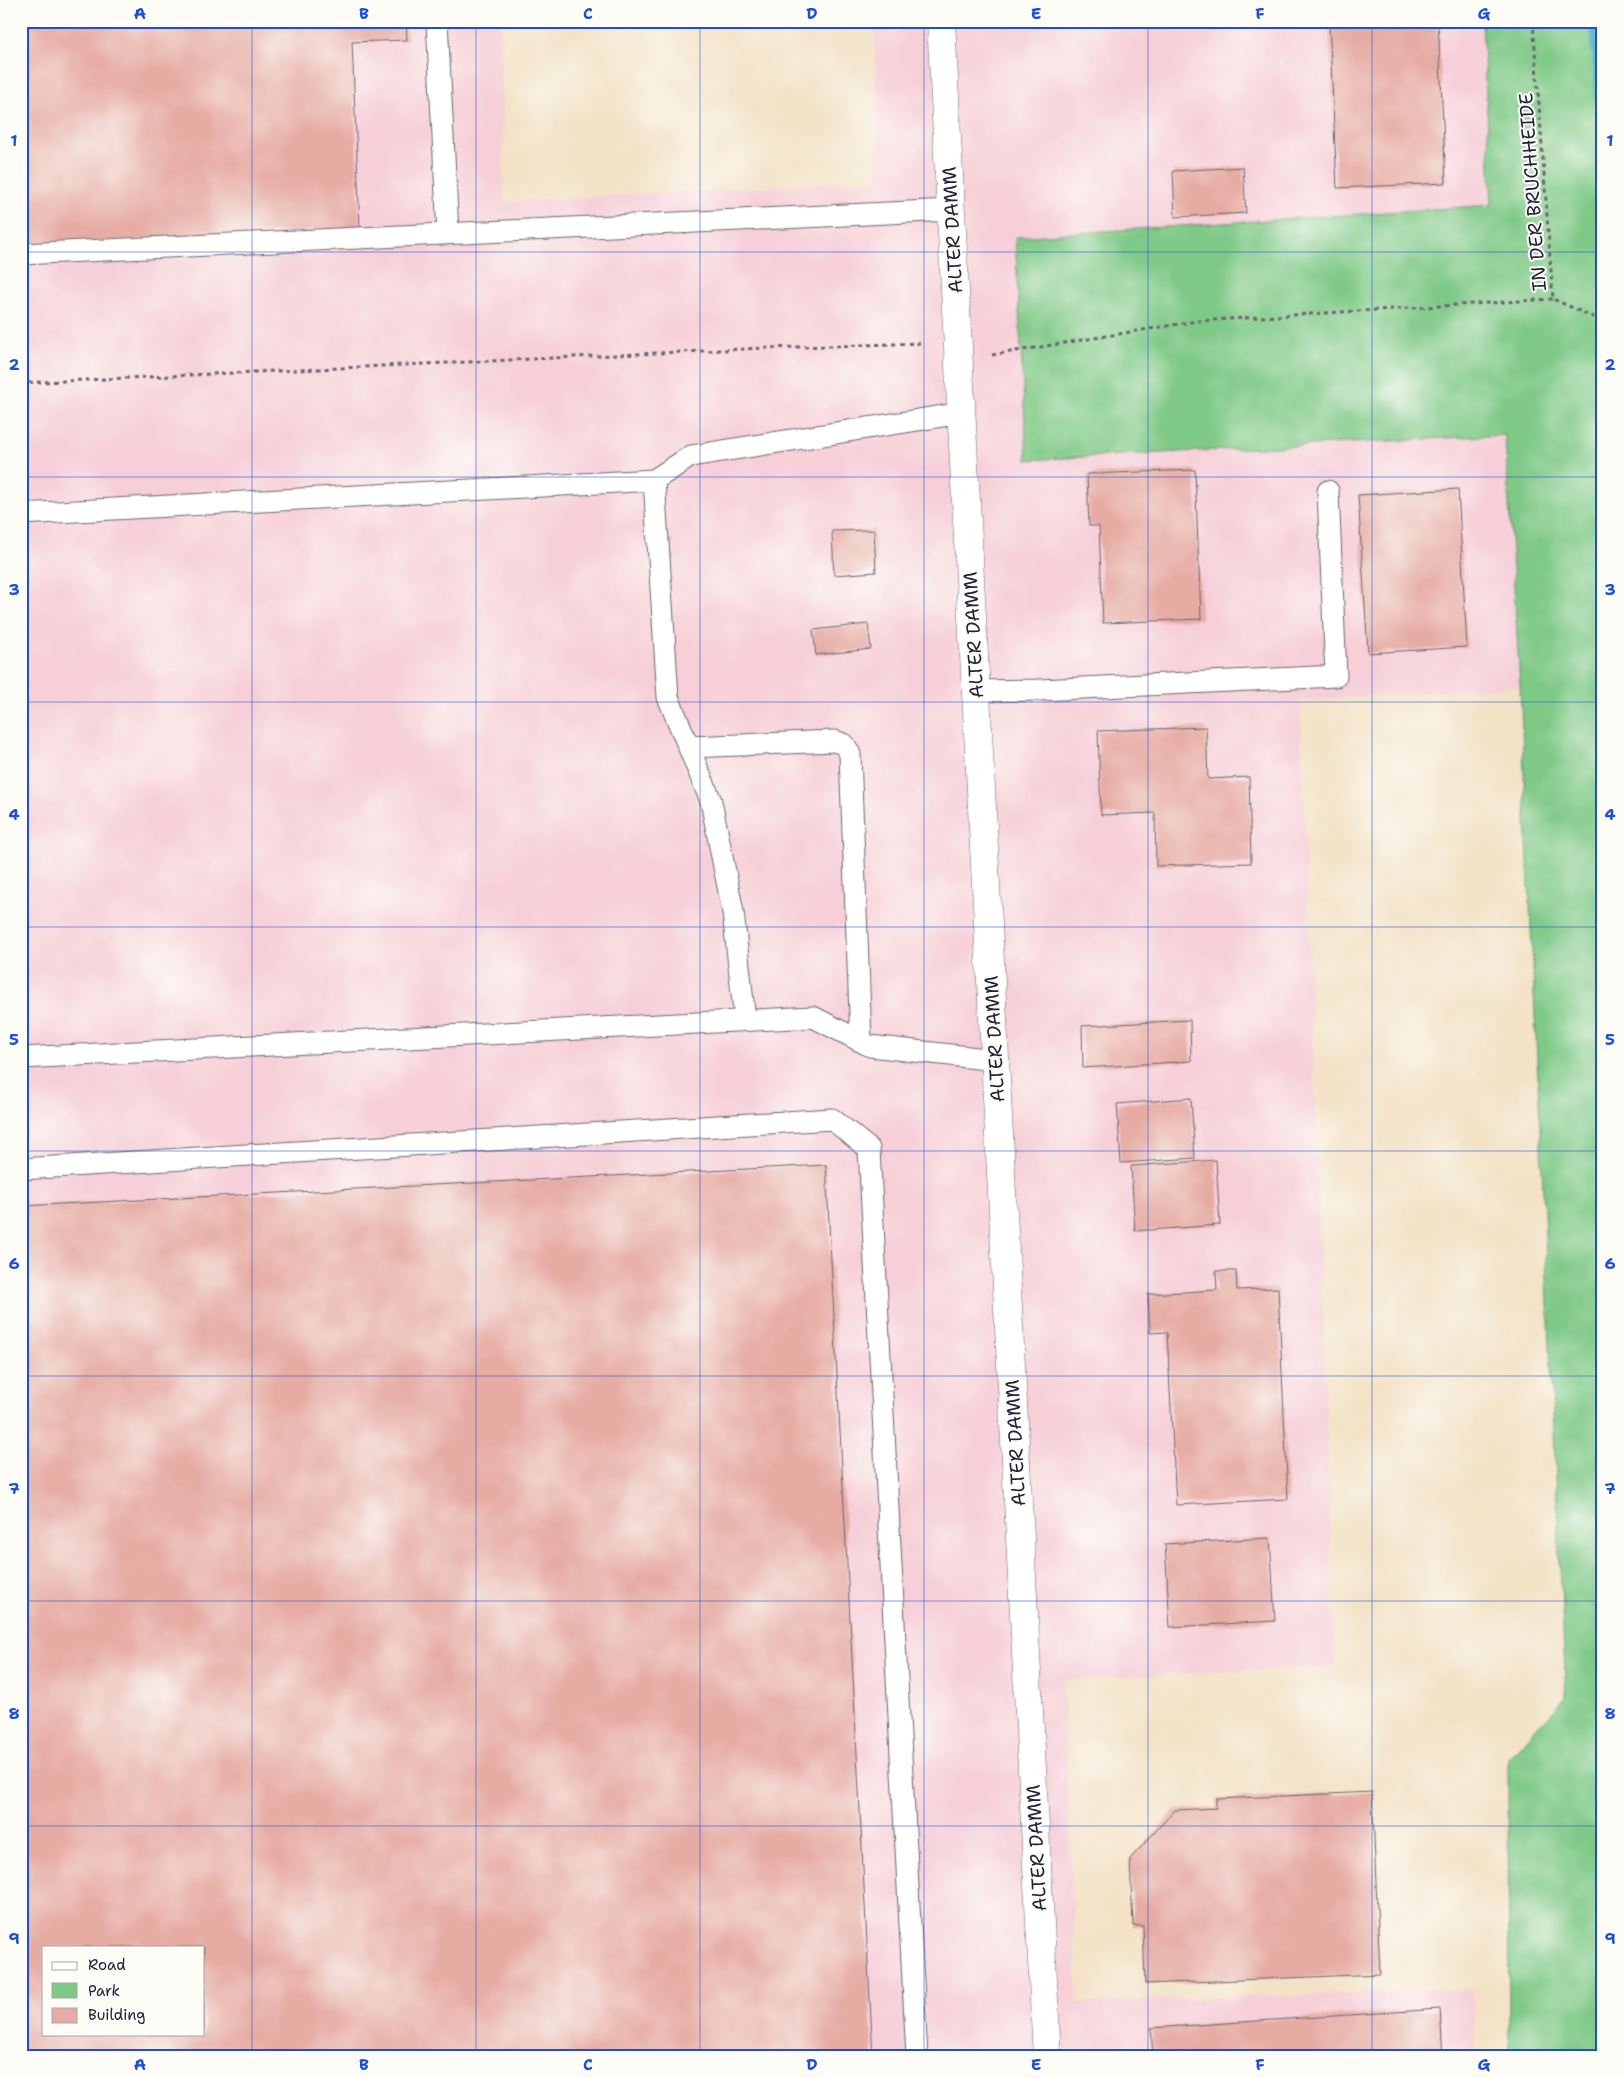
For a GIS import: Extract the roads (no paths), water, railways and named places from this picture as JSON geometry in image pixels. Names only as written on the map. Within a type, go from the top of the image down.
[{"type":"street","name":"ALTER DAMM","points":[[941,21],[1047,2057]]},
{"type":"lane","points":[[437,21],[448,233]]},
{"type":"lane","points":[[21,254],[951,210]]},
{"type":"lane","points":[[21,514],[654,480],[691,456],[962,413]]},
{"type":"lane","points":[[654,480],[668,697],[711,801],[733,912],[745,1020]]},
{"type":"lane","points":[[976,691],[1049,690],[1336,676],[1328,491]]},
{"type":"lane","points":[[688,747],[835,741],[844,745],[850,754],[861,1041]]},
{"type":"lane","points":[[21,1058],[813,1017],[870,1046],[995,1060]]},
{"type":"lane","points":[[21,1170],[832,1119],[869,1149],[917,2057]]},
{"type":"waterway","points":[[1595,21],[1603,122]]}]
